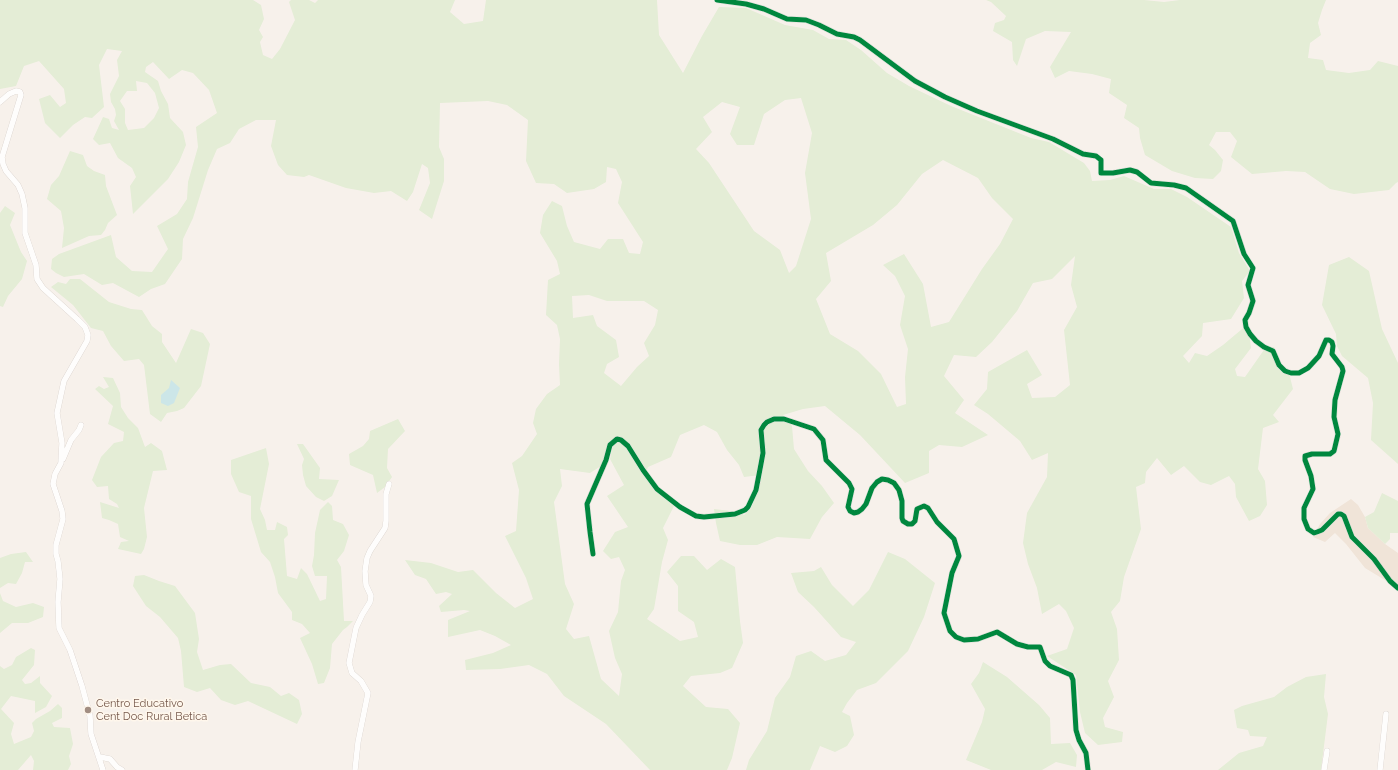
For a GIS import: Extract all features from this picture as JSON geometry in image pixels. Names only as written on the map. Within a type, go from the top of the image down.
[{"type":"street","points":[[717,0],[764,8],[787,19],[806,20],[837,34],[854,37],[915,81],[945,97],[977,111],[1053,139],[1084,154],[1096,156],[1101,160],[1101,173],[1113,173],[1130,170],[1137,172],[1151,183],[1174,185],[1186,188],[1233,221],[1244,254],[1253,268],[1248,285],[1253,301],[1245,320],[1246,327],[1250,334],[1256,342],[1273,351],[1279,365],[1285,371],[1291,373],[1299,373],[1308,368],[1319,356],[1326,340],[1329,340],[1332,342],[1333,346],[1332,354],[1342,367],[1343,371],[1335,400],[1334,417],[1338,434],[1334,451],[1330,454],[1312,454],[1306,456],[1305,460],[1311,476],[1313,489],[1304,508],[1304,519],[1308,529],[1314,533],[1322,530],[1338,514],[1341,514],[1344,516],[1352,538],[1374,559],[1390,581],[1398,588]]},
{"type":"street","points":[[0,102],[9,94],[16,91],[20,92],[21,95],[2,157],[6,171],[18,185],[22,194],[25,208],[25,232],[36,265],[37,279],[43,288],[85,327],[88,335],[87,341],[64,381],[58,403],[57,413],[62,443],[61,463]]},
{"type":"street","points":[[593,554],[587,504],[606,460],[610,445],[616,439],[621,440],[628,446],[657,489],[680,507],[696,516],[704,517],[735,514],[745,510],[748,507],[756,490],[761,464],[762,430],[767,422],[774,418],[784,419],[814,429],[823,440],[826,460],[850,483],[852,489],[848,507],[850,511],[854,513],[862,509],[866,504],[872,488],[877,482],[882,479],[888,480],[894,483],[899,490],[902,501],[902,518],[904,522],[908,524],[915,522],[917,509],[924,506],[928,508],[937,522],[954,539],[959,556],[952,573],[944,613],[950,630],[956,637],[964,640],[978,639],[997,632],[1016,644],[1028,647],[1040,647],[1045,661],[1050,666],[1071,675],[1073,680],[1076,730],[1079,740],[1086,753],[1088,770]]},
{"type":"street","points":[[81,425],[71,440],[53,484],[62,511],[63,520],[56,550],[60,579],[58,602],[59,628],[70,650],[81,681],[90,716],[91,734],[100,757],[103,770]]},
{"type":"street","points":[[355,770],[358,742],[368,693],[361,681],[352,673],[349,663],[356,628],[370,602],[371,596],[366,585],[365,571],[367,558],[385,528],[386,494],[389,484]]},
{"type":"street","points":[[1380,770],[1386,714]]},
{"type":"street","points":[[1324,770],[1327,750]]},
{"type":"street","points":[[100,757],[110,758],[117,767],[122,770]]},
{"type":"shaded area","points":[[1351,499],[1358,505],[1365,517],[1368,528],[1385,544],[1398,553],[1398,588],[1365,568],[1335,533],[1325,542],[1313,537],[1320,524],[1330,513]]},
{"type":"green space","points":[[0,0],[253,0],[261,5],[264,19],[259,30],[263,37],[260,42],[263,55],[272,59],[280,49],[295,20],[289,2],[291,0],[309,0],[315,3],[318,0],[455,0],[450,12],[464,24],[483,21],[486,0],[657,0],[659,35],[683,73],[719,7],[746,8],[785,25],[813,30],[829,39],[846,40],[861,50],[887,73],[909,86],[951,106],[1031,138],[1049,142],[1084,163],[1090,171],[1092,181],[1110,180],[1124,176],[1154,189],[1171,189],[1187,197],[1231,227],[1239,253],[1250,271],[1242,281],[1244,298],[1231,319],[1203,323],[1202,336],[1183,356],[1189,363],[1195,353],[1207,356],[1248,324],[1251,348],[1235,369],[1237,376],[1245,377],[1266,347],[1274,347],[1281,363],[1288,369],[1293,389],[1273,415],[1279,422],[1263,428],[1258,469],[1265,481],[1267,505],[1260,516],[1249,521],[1236,497],[1235,484],[1229,476],[1211,485],[1200,482],[1184,466],[1171,475],[1157,458],[1146,472],[1145,483],[1136,487],[1141,529],[1124,577],[1120,601],[1111,612],[1117,629],[1119,660],[1108,681],[1114,697],[1103,718],[1105,727],[1123,732],[1122,742],[1098,745],[1085,733],[1080,712],[1076,675],[1047,656],[1067,649],[1074,628],[1066,611],[1059,604],[1042,614],[1037,588],[1028,564],[1023,543],[1027,513],[1047,477],[1048,453],[1032,460],[1020,441],[988,414],[974,405],[987,389],[988,372],[1027,350],[1042,375],[1027,384],[1032,398],[1055,397],[1070,385],[1064,330],[1077,307],[1071,285],[1075,256],[1052,279],[1033,283],[1017,311],[992,342],[976,357],[954,355],[944,376],[964,400],[955,413],[988,435],[962,447],[939,445],[929,451],[929,473],[905,483],[860,435],[825,406],[803,409],[783,415],[792,426],[794,449],[808,471],[822,486],[834,503],[822,517],[810,539],[777,537],[757,545],[740,545],[720,541],[714,509],[739,512],[744,515],[751,508],[758,490],[760,475],[744,477],[739,465],[727,450],[717,432],[704,425],[680,435],[671,457],[648,467],[644,476],[675,504],[663,528],[668,540],[662,562],[654,609],[647,619],[680,641],[698,637],[694,622],[678,611],[678,586],[667,572],[681,556],[694,556],[707,570],[721,559],[735,567],[743,643],[732,668],[720,673],[691,676],[683,686],[706,707],[728,709],[740,723],[732,758],[727,770],[650,770],[606,724],[564,696],[547,674],[529,665],[500,669],[466,670],[465,660],[493,653],[511,645],[480,630],[448,637],[448,620],[470,611],[464,610],[441,612],[439,606],[452,594],[446,592],[436,594],[426,579],[415,575],[405,560],[431,563],[458,572],[473,570],[496,593],[515,608],[533,599],[526,578],[505,536],[516,531],[519,490],[512,463],[522,456],[537,434],[533,423],[536,409],[547,394],[560,385],[560,339],[557,325],[546,315],[548,280],[560,274],[557,261],[540,233],[543,215],[552,201],[562,206],[567,226],[574,242],[600,249],[608,239],[623,239],[629,253],[640,254],[643,242],[618,203],[622,182],[616,169],[607,167],[606,182],[594,189],[567,193],[554,184],[536,183],[526,161],[528,120],[507,105],[488,101],[440,103],[439,147],[444,159],[444,181],[432,219],[419,210],[430,183],[428,168],[422,164],[413,192],[407,201],[391,191],[374,193],[346,188],[309,175],[304,177],[287,175],[278,165],[271,146],[276,120],[256,120],[239,129],[230,143],[217,149],[208,170],[193,218],[183,239],[182,259],[165,284],[151,289],[139,297],[113,283],[102,285],[84,274],[64,277],[51,269],[52,259],[59,254],[111,235],[116,257],[132,271],[152,272],[168,249],[157,226],[177,214],[187,199],[188,182],[198,147],[196,127],[217,113],[209,90],[193,73],[182,70],[169,79],[153,62],[146,67],[145,72],[158,81],[161,91],[168,104],[170,118],[183,132],[186,145],[179,162],[168,179],[133,214],[130,186],[136,177],[132,168],[118,158],[110,143],[99,145],[93,139],[103,117],[109,119],[112,128],[119,130],[114,121],[116,115],[115,109],[111,102],[110,94],[119,76],[117,60],[122,51],[107,49],[99,65],[104,107],[92,118],[85,117],[73,125],[60,138],[45,123],[39,99],[50,95],[60,107],[66,103],[64,89],[39,61],[24,66],[16,86],[0,89]],"holes":[[[136,81],[147,83],[155,93],[159,108],[154,118],[144,128],[128,130],[125,123],[125,109],[120,101],[127,91],[137,91]],[[801,98],[812,133],[805,173],[811,219],[796,266],[789,273],[780,250],[754,231],[709,163],[696,149],[712,132],[703,117],[722,102],[740,107],[730,134],[737,145],[754,145],[764,114],[785,100]],[[943,160],[978,178],[992,198],[1013,219],[1000,244],[982,269],[949,322],[931,327],[923,284],[904,254],[883,265],[895,276],[905,296],[900,325],[908,349],[905,377],[906,404],[897,407],[881,374],[858,351],[830,334],[816,299],[831,281],[826,253],[873,225],[897,205],[922,174]],[[589,295],[607,301],[644,301],[658,310],[655,325],[644,343],[649,356],[637,367],[621,386],[604,373],[607,364],[619,357],[616,340],[597,326],[593,315],[573,318],[572,296]],[[613,445],[610,459],[624,485],[607,496],[628,527],[615,532],[603,551],[611,559],[619,557],[625,570],[621,581],[618,612],[609,631],[615,658],[622,674],[619,696],[601,679],[589,636],[574,639],[566,629],[574,604],[565,584],[554,502],[562,486],[560,469],[590,473],[601,466]]]},
{"type":"green space","points":[[986,0],[1144,0],[1164,2],[1180,0],[1326,0],[1318,23],[1321,35],[1310,43],[1308,58],[1323,60],[1326,70],[1349,73],[1370,70],[1378,61],[1398,66],[1398,182],[1389,190],[1354,194],[1330,189],[1305,172],[1286,171],[1252,174],[1231,157],[1237,141],[1230,132],[1216,132],[1209,145],[1223,160],[1221,171],[1213,179],[1195,178],[1172,171],[1145,155],[1139,128],[1124,118],[1127,105],[1109,93],[1111,79],[1092,74],[1069,71],[1055,78],[1050,67],[1071,32],[1045,31],[1026,39],[1017,66],[1013,60],[1012,42],[993,31],[995,23],[1004,20],[1006,16],[991,2]]},
{"type":"green space","points":[[70,151],[83,155],[87,166],[94,171],[105,175],[106,186],[117,215],[108,223],[101,235],[89,236],[62,248],[64,228],[61,211],[47,199],[51,185],[59,176]]},
{"type":"green space","points":[[5,206],[15,213],[10,225],[21,252],[27,261],[22,279],[8,296],[3,307],[0,306],[0,213]]},
{"type":"green space","points":[[1349,257],[1369,271],[1382,329],[1398,363],[1398,464],[1371,440],[1373,403],[1368,378],[1342,356],[1337,346],[1336,334],[1322,305],[1329,265]]},
{"type":"green space","points":[[70,279],[80,279],[109,302],[131,309],[142,310],[152,326],[162,334],[162,342],[176,363],[191,329],[203,333],[210,344],[201,386],[184,408],[167,413],[161,422],[150,414],[144,365],[139,359],[124,361],[111,346],[103,331],[91,328],[73,305],[51,287],[58,282],[66,284]]},
{"type":"green space","points":[[103,377],[113,378],[120,393],[121,407],[128,418],[138,428],[145,447],[151,443],[162,451],[167,470],[153,471],[144,508],[147,537],[141,554],[118,549],[121,542],[129,541],[120,537],[118,524],[102,518],[100,502],[119,508],[117,504],[109,499],[108,486],[97,487],[92,480],[101,457],[114,443],[123,441],[124,432],[108,424],[113,406],[95,389],[99,386],[104,389],[109,387]]},
{"type":"green space","points":[[398,419],[405,431],[388,449],[387,468],[392,477],[385,487],[377,493],[373,475],[350,465],[349,454],[363,446],[369,439],[370,431]]},
{"type":"green space","points":[[297,444],[303,444],[320,468],[319,479],[339,480],[332,496],[324,501],[316,497],[306,486],[302,465],[304,459]]},
{"type":"green space","points":[[266,448],[269,464],[260,509],[265,520],[267,530],[275,530],[277,522],[287,527],[288,535],[284,539],[287,576],[297,579],[301,568],[307,574],[320,601],[326,599],[327,576],[315,576],[312,566],[315,533],[320,510],[328,502],[332,506],[333,520],[343,524],[349,535],[344,551],[337,560],[341,567],[344,621],[353,621],[343,630],[332,644],[330,668],[324,683],[318,684],[312,664],[300,638],[310,633],[302,624],[292,620],[292,612],[278,593],[270,562],[261,552],[251,519],[251,496],[239,492],[231,474],[231,460]]},
{"type":"green space","points":[[1382,493],[1398,501],[1398,533],[1390,533],[1390,539],[1385,544],[1368,528],[1365,517],[1374,512]]},
{"type":"green space","points":[[26,552],[33,562],[25,562],[22,573],[16,584],[8,583],[0,588],[0,558],[11,554]]},
{"type":"green space","points":[[888,552],[905,559],[935,583],[924,617],[908,651],[876,683],[857,690],[842,712],[850,716],[854,735],[847,746],[835,752],[820,746],[810,770],[746,770],[749,760],[767,731],[775,698],[790,677],[796,656],[811,651],[825,661],[846,655],[856,642],[841,637],[814,607],[798,592],[791,573],[814,571],[821,567],[832,585],[853,606],[869,590]]},
{"type":"green space","points":[[144,575],[175,586],[195,613],[199,639],[197,652],[203,670],[220,665],[231,664],[251,683],[270,687],[281,696],[289,693],[299,700],[302,714],[297,724],[248,701],[235,705],[221,700],[210,688],[197,692],[184,687],[181,651],[178,638],[160,617],[146,606],[133,586],[135,576]]},
{"type":"green space","points":[[0,593],[3,601],[16,607],[33,603],[44,607],[43,617],[28,623],[12,623],[0,633]]},
{"type":"green space","points":[[31,648],[35,650],[34,665],[22,680],[25,684],[31,683],[40,676],[40,683],[52,696],[46,707],[35,713],[35,701],[11,696],[1,709],[14,723],[11,734],[14,744],[31,737],[34,731],[32,723],[58,704],[62,708],[62,718],[52,723],[54,727],[70,728],[73,744],[69,756],[71,764],[68,770],[33,770],[34,761],[31,755],[18,770],[0,770],[0,666],[4,669],[12,665],[16,657]]},
{"type":"green space","points":[[983,662],[1007,677],[1039,705],[1050,718],[1051,744],[1070,743],[1077,755],[1076,767],[1056,762],[1042,770],[991,770],[966,760],[982,722],[985,709],[971,684],[979,673]]},
{"type":"green space","points":[[1326,674],[1324,697],[1328,714],[1321,770],[1218,770],[1239,753],[1263,746],[1267,737],[1250,736],[1248,730],[1237,728],[1234,710],[1242,706],[1274,697],[1287,687],[1306,677]]},
{"type":"water","points":[[171,380],[180,388],[174,403],[168,406],[161,403],[161,395],[169,388]]},
{"type":"cycle path","points":[[717,0],[746,4],[764,9],[787,19],[806,20],[837,34],[854,37],[915,81],[945,97],[977,111],[1053,139],[1083,154],[1096,156],[1101,160],[1101,173],[1113,173],[1130,170],[1137,172],[1151,183],[1174,185],[1186,188],[1233,221],[1244,254],[1253,268],[1248,285],[1253,301],[1245,320],[1246,327],[1250,334],[1264,347],[1273,351],[1279,365],[1285,371],[1291,373],[1299,373],[1308,368],[1319,356],[1326,340],[1329,340],[1332,342],[1333,346],[1332,354],[1342,367],[1343,371],[1335,400],[1334,417],[1338,434],[1334,451],[1330,454],[1312,454],[1305,456],[1313,489],[1304,508],[1304,519],[1308,529],[1314,533],[1322,530],[1338,514],[1341,514],[1344,516],[1352,537],[1374,559],[1390,581],[1398,588]]},
{"type":"cycle path","points":[[593,554],[587,504],[606,460],[610,445],[617,439],[621,440],[628,446],[657,489],[680,507],[696,516],[704,517],[735,514],[745,510],[748,507],[756,490],[763,453],[761,430],[767,422],[774,419],[784,419],[814,429],[823,440],[826,460],[849,483],[852,489],[848,507],[850,511],[854,513],[862,509],[866,504],[872,488],[877,482],[882,479],[888,480],[894,483],[899,490],[902,501],[903,521],[908,524],[912,524],[915,521],[917,509],[924,506],[928,508],[937,522],[954,539],[959,556],[952,573],[944,613],[950,631],[956,637],[964,640],[978,639],[997,632],[1017,644],[1028,647],[1040,647],[1045,661],[1050,666],[1071,675],[1073,680],[1076,730],[1079,740],[1086,753],[1088,770]]},
{"type":"place","name":"Centro Educativo Cent Doc Rural Betica","points":[[88,710]]}]
